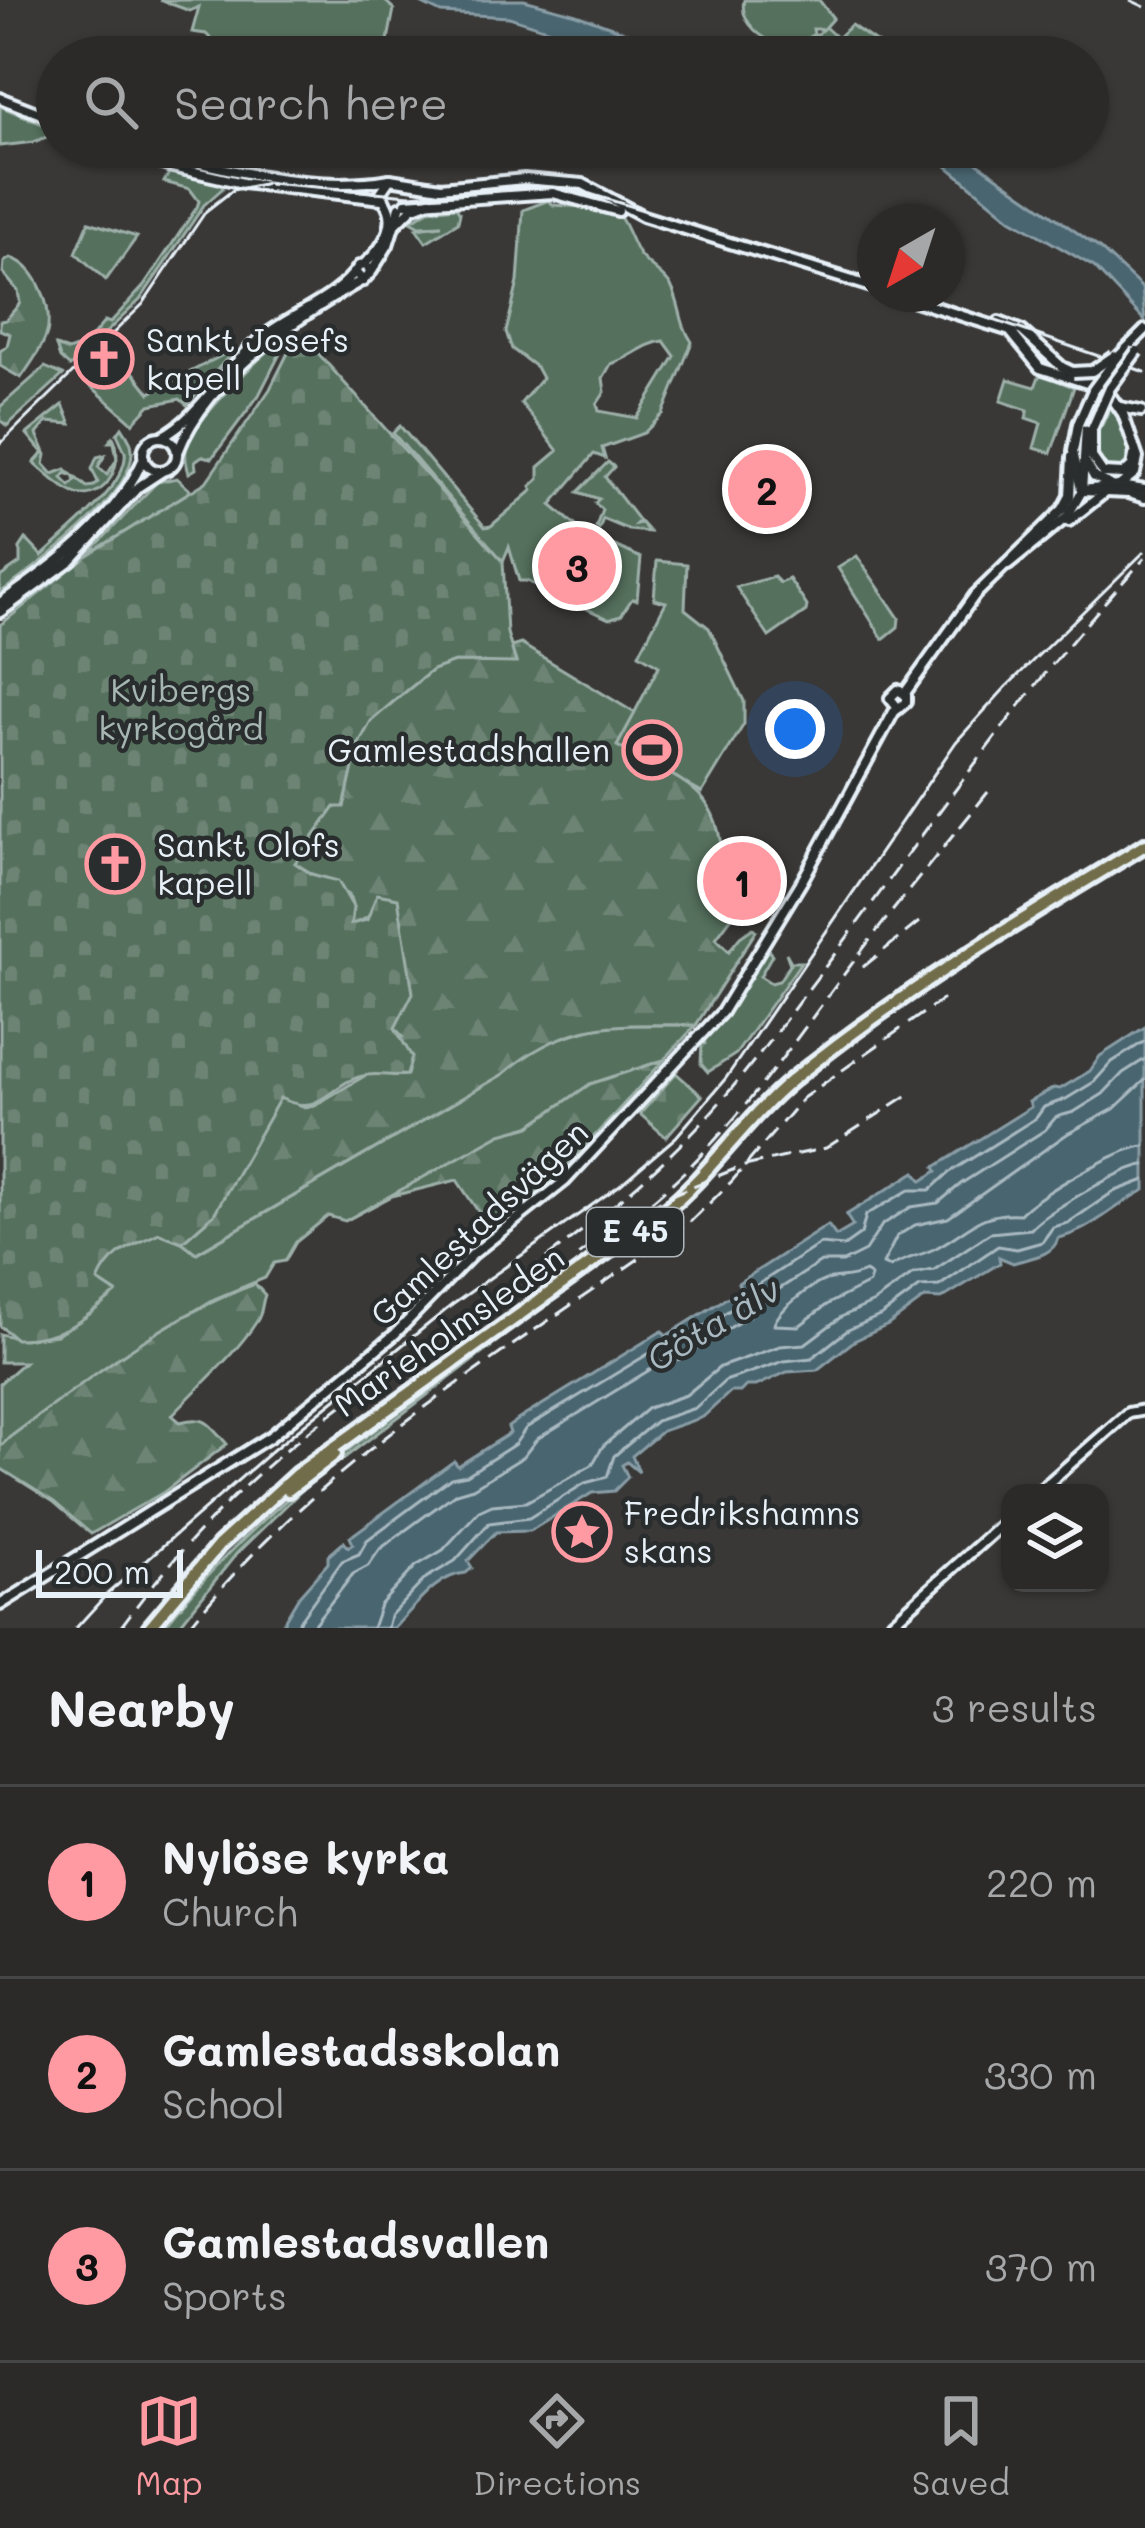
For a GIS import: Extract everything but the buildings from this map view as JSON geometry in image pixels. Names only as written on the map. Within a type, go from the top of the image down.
[{"type":"highway","name":"Marieholmsleden","points":[[149,1628],[207,1558],[276,1491],[683,1195],[794,1079],[947,970],[1142,848]]},
{"type":"highway","name":"Marieholmsleden","points":[[158,1628],[206,1568],[282,1495],[681,1206],[802,1081],[1142,848]]},
{"type":"main road","points":[[0,98],[36,112]]},
{"type":"main road","points":[[176,168],[243,183],[403,205],[553,194],[643,216],[857,282]]},
{"type":"main road","points":[[238,168],[369,184],[390,179],[441,188],[524,179],[577,182],[643,216]]},
{"type":"main road","points":[[0,603],[83,538],[130,484],[147,443],[182,424],[259,340],[358,277],[368,280],[367,268],[391,216],[381,188],[390,179]]},
{"type":"main road","points":[[395,226],[410,192],[404,181]]},
{"type":"main road","points":[[0,612],[78,554],[142,483],[173,466],[189,427],[252,356],[358,277],[406,212],[432,201]]},
{"type":"main road","points":[[955,312],[1014,326],[1054,362],[1097,384]]},
{"type":"main road","points":[[962,314],[1010,331],[1043,370],[1090,384],[1119,407],[1141,411]]},
{"type":"main road","points":[[1073,372],[1096,369],[1145,330]]},
{"type":"main road","points":[[984,586],[1059,514],[1070,496],[1073,451],[1086,424],[1145,342]]},
{"type":"main road","points":[[1047,535],[1073,510],[1082,491],[1086,424],[1097,384],[1124,349]]},
{"type":"main road","points":[[1070,496],[1118,486],[1135,473],[1138,458],[1119,407]]},
{"type":"main road","points":[[1086,424],[1093,461],[1106,475],[1126,472],[1135,448]]},
{"type":"main road","points":[[161,437],[178,452]]},
{"type":"main road","points":[[1135,448],[1142,461],[1144,493]]},
{"type":"main road","points":[[1073,451],[1082,491],[1144,493]]},
{"type":"main road","points":[[1085,456],[1094,477],[1144,493]]},
{"type":"main road","points":[[143,458],[161,472]]},
{"type":"main road","points":[[984,586],[1106,492]]},
{"type":"main road","name":"Gamlestadsvägen","points":[[0,1605],[280,1429],[394,1334],[473,1254],[565,1181],[722,1012],[793,898],[894,705],[905,704],[905,694],[984,586]]},
{"type":"main road","points":[[1046,1484],[1128,1413],[1145,1410]]},
{"type":"main road","points":[[886,1628],[1001,1525]]},
{"type":"green space","points":[[160,0],[384,0],[394,9],[389,36],[208,36],[192,32],[199,7],[190,11]]},
{"type":"green space","points":[[744,0],[819,0],[833,18],[825,27],[835,36],[815,36],[823,29],[813,29],[810,36],[763,36],[749,23]]},
{"type":"green space","points":[[851,25],[867,36],[839,36]]},
{"type":"green space","points":[[0,106],[36,121],[36,141],[0,146]]},
{"type":"green space","points":[[170,171],[223,188],[204,205],[140,300],[70,367],[56,346],[68,351],[85,345],[105,321],[110,323],[144,286],[197,207],[199,201],[190,189],[164,182]]},
{"type":"green space","points":[[549,200],[553,205],[586,207],[620,217],[638,253],[672,288],[692,342],[663,414],[644,433],[602,448],[605,458],[594,454],[551,505],[582,531],[641,558],[637,600],[632,599],[621,615],[609,619],[519,581],[509,547],[503,561],[393,433],[400,426],[485,527],[533,490],[539,467],[558,451],[521,403],[542,378],[536,367],[512,349],[506,332],[518,282],[523,210]],"holes":[[[664,341],[675,356],[637,418],[599,411],[597,404],[605,392],[603,378],[611,364]]]},
{"type":"green space","points":[[456,207],[458,222],[426,242],[416,228],[442,225],[420,226],[411,221],[428,210]]},
{"type":"green space","points":[[89,222],[137,237],[106,280],[76,253]]},
{"type":"green space","points":[[10,258],[34,276],[48,318],[44,340],[21,378],[0,366],[0,351],[10,334],[0,330],[0,321],[20,303],[18,291],[3,273],[4,262]]},
{"type":"green space","points":[[290,334],[259,395],[212,458],[202,456],[189,473],[187,445],[203,419],[249,369]]},
{"type":"green space","name":"Kvibergs kyrkogård","points":[[301,334],[503,561],[507,633],[516,663],[454,662],[432,670],[371,721],[358,745],[344,807],[335,807],[295,863],[311,874],[338,881],[353,907],[351,924],[367,920],[377,894],[398,898],[413,993],[395,1028],[412,1057],[407,1075],[355,1078],[307,1104],[280,1098],[214,1214],[182,1242],[159,1233],[115,1256],[98,1281],[116,1293],[82,1319],[46,1336],[16,1339],[0,1326],[0,625],[86,556],[206,482],[270,389]]},
{"type":"green space","points":[[109,342],[150,393],[236,348],[187,405],[180,399],[150,405],[133,423],[77,374]]},
{"type":"green space","points":[[45,367],[63,375],[7,426],[0,420],[0,407]]},
{"type":"green space","points":[[1040,374],[1074,387],[1051,453],[1034,448],[1041,423],[1026,418],[1028,410],[1001,401],[1008,379],[1035,387]]},
{"type":"green space","points":[[1109,400],[1119,413],[1131,460],[1123,470],[1108,472],[1096,456],[1095,445],[1099,425],[1111,406]]},
{"type":"green space","points":[[63,405],[71,424],[47,422],[37,434],[46,455],[44,464],[53,474],[66,469],[71,475],[62,478],[70,486],[73,476],[87,487],[98,482],[92,469],[97,457],[105,455],[98,467],[107,475],[116,460],[107,482],[92,494],[69,491],[34,463],[43,453],[27,434]]},
{"type":"green space","points":[[122,427],[132,453],[116,490],[79,530],[0,593],[0,577],[20,563],[20,548],[26,539],[42,556],[107,494],[124,465],[125,452],[117,434]]},
{"type":"green space","points":[[608,462],[614,467],[605,477],[639,521],[636,524],[649,532],[603,519],[596,527],[602,510],[595,503],[599,499],[578,492]]},
{"type":"green space","points":[[177,478],[191,491],[86,556],[157,482]]},
{"type":"green space","points":[[857,556],[899,618],[898,627],[883,639],[838,568]]},
{"type":"green space","points":[[657,561],[687,564],[685,609],[709,628],[744,701],[744,724],[702,793],[617,746],[659,666],[639,654],[666,602],[654,599]]},
{"type":"green space","points":[[774,577],[780,583],[789,579],[807,606],[769,637],[736,587]]},
{"type":"green space","points":[[521,644],[635,713],[617,746],[682,781],[697,793],[717,825],[723,879],[743,902],[716,938],[729,951],[740,937],[753,928],[756,931],[696,1025],[594,1028],[550,1043],[196,1253],[182,1242],[214,1214],[280,1097],[305,1107],[315,1105],[366,1075],[403,1037],[395,1028],[370,916],[351,925],[349,895],[294,863],[335,807],[344,806],[358,745],[371,721],[432,670],[454,662],[516,662],[511,647]]},
{"type":"green space","points":[[767,949],[772,955],[760,976],[771,983],[779,981],[790,964],[786,953],[791,962],[801,962],[736,1054],[708,1072],[701,1064],[702,1043],[706,1044],[703,1042]]},
{"type":"green space","points":[[608,1025],[696,1025],[664,1060],[590,1084],[530,1126],[501,1135],[345,1221],[328,1216],[296,1242],[285,1261],[274,1263],[265,1278],[214,1299],[119,1357],[0,1447],[0,1383],[24,1362],[0,1362],[0,1334],[23,1339],[56,1335],[115,1292],[98,1281],[115,1256],[131,1246],[159,1233],[197,1253],[503,1074],[540,1047]]},
{"type":"green space","points":[[664,1060],[559,1175],[492,1232],[457,1180],[392,1196],[345,1221],[501,1134],[530,1126],[590,1084]]},
{"type":"green space","points":[[676,1073],[702,1096],[666,1137],[640,1114]]},
{"type":"green space","points":[[255,1284],[265,1295],[257,1321],[172,1415],[180,1422],[207,1423],[227,1444],[164,1492],[91,1534],[54,1502],[0,1468],[0,1447],[10,1437],[97,1372],[189,1314]]},
{"type":"green space","points":[[492,1346],[302,1490],[237,1553],[177,1628],[163,1628],[198,1585],[275,1509],[359,1441]]},
{"type":"water","points":[[414,0],[524,0],[636,36],[568,36],[509,17],[441,13]]},
{"type":"water","points":[[949,168],[985,168],[1099,248],[1142,288],[1145,321],[1094,267],[1011,219]]},
{"type":"water","name":"Göta älv","points":[[1145,1027],[1145,1190],[1081,1230],[1058,1238],[1052,1249],[1040,1255],[1013,1263],[999,1257],[1000,1263],[941,1299],[925,1298],[888,1325],[854,1341],[817,1370],[787,1372],[730,1392],[703,1417],[662,1431],[632,1456],[639,1472],[627,1462],[622,1465],[628,1477],[614,1491],[592,1493],[530,1531],[496,1532],[468,1561],[472,1568],[445,1579],[394,1628],[280,1628],[299,1596],[328,1563],[328,1556],[344,1542],[348,1547],[353,1544],[350,1537],[454,1461],[458,1466],[510,1433],[508,1427],[519,1419],[662,1331],[666,1336],[741,1289],[738,1283],[828,1225],[836,1236],[853,1226],[846,1215],[915,1172],[922,1181],[937,1171],[935,1167],[1031,1107],[1029,1102],[1090,1071],[1100,1056]]},
{"type":"tram line","points":[[0,444],[143,304],[206,211],[233,190],[268,183],[410,195],[530,186],[570,188],[857,275]]},
{"type":"tram line","points":[[965,310],[1145,372]]},
{"type":"tram line","points":[[76,1628],[106,1595],[274,1449],[452,1305],[620,1185],[676,1137],[726,1078],[956,742],[1144,552]]},
{"type":"railway","points":[[1130,0],[1145,7]]},
{"type":"railway","points":[[120,1628],[198,1533],[264,1469],[336,1410],[588,1226],[703,1122],[778,1030],[1021,704],[1145,558]]},
{"type":"railway","points":[[630,1218],[724,1131],[992,787]]},
{"type":"railway","points":[[863,967],[919,922]]},
{"type":"railway","points":[[188,1628],[298,1510],[359,1458],[688,1224],[803,1098],[943,999]]},
{"type":"railway","points":[[578,1255],[671,1195],[740,1167],[826,1148],[908,1095]]},
{"type":"place","name":"Sankt Josefs kapell","points":[[104,359]]},
{"type":"place","name":"Gamlestadsskolan","points":[[767,489]]},
{"type":"place","name":"Gamlestadsvallen","points":[[577,566]]},
{"type":"place","name":"Gamlestadshallen","points":[[652,750]]},
{"type":"place","name":"Sankt Olofs kapell","points":[[115,864]]},
{"type":"place","name":"Nylöse kyrka","points":[[742,881]]},
{"type":"place","name":"Fredrikshamns skans","points":[[582,1532]]}]
